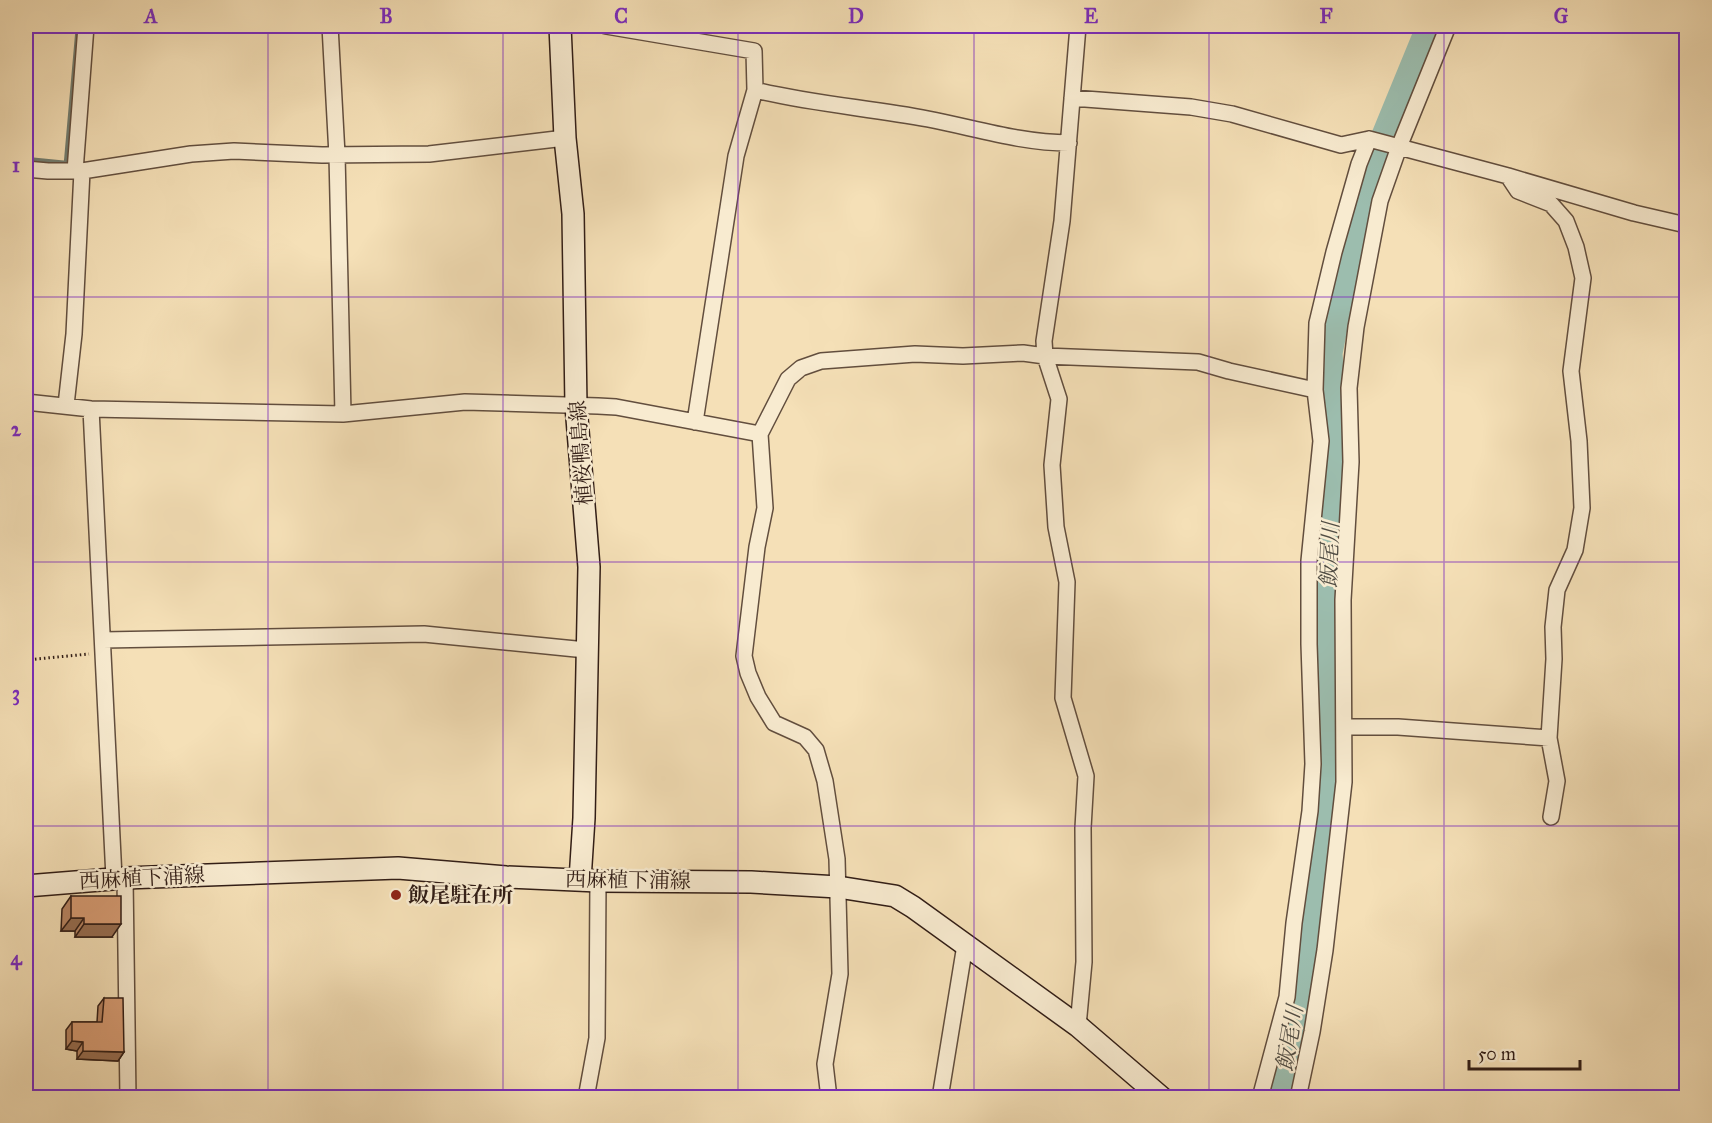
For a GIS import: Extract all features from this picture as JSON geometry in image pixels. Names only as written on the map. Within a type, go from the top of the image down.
[{"type":"main road","name":"植桜鴨島線","points":[[560,26],[565,138],[573,214],[576,406],[589,567],[584,818],[589,880]]},
{"type":"main road","name":"西麻植下浦線","points":[[26,886],[119,878],[398,868],[506,877],[751,882],[838,887],[895,896],[913,906],[1078,1026],[1162,1098]]},
{"type":"street","points":[[66,405],[74,334],[86,26]]},
{"type":"street","points":[[330,26],[337,155],[343,414]]},
{"type":"street","points":[[606,26],[754,51],[755,90],[736,156],[695,422]]},
{"type":"street","points":[[1078,26],[1062,221],[1044,341],[1045,356],[1059,399],[1052,465],[1056,527],[1067,582],[1064,698],[1086,776],[1083,828],[1084,962],[1078,1026]]},
{"type":"street","points":[[1298,1098],[1312,1032],[1324,950],[1344,782],[1343,600],[1352,462],[1349,388],[1356,327],[1380,201],[1399,147],[1448,26]]},
{"type":"street","points":[[755,90],[784,97],[927,119],[1039,143],[1069,143]]},
{"type":"street","points":[[1072,98],[1191,107],[1232,114],[1341,145],[1369,139],[1634,213],[1686,225]]},
{"type":"street","points":[[26,169],[79,171],[191,154],[234,151],[337,155],[429,154],[565,138]]},
{"type":"street","points":[[1260,1098],[1287,997],[1294,923],[1311,811],[1313,764],[1309,561],[1321,441],[1315,390],[1317,323],[1340,230],[1359,164],[1369,139]]},
{"type":"street","points":[[1508,176],[1518,191],[1551,204],[1566,221],[1576,247],[1583,278],[1570,371],[1579,441],[1582,508],[1575,550],[1557,590],[1553,627],[1554,658],[1549,738],[1557,781],[1551,817]]},
{"type":"street","points":[[829,1098],[825,1064],[840,974],[837,859],[825,781],[816,750],[805,737],[774,723],[748,673],[744,656],[757,547],[765,508],[760,434],[788,379],[801,368],[821,361],[915,354],[963,356],[1023,353],[1045,356],[1198,362],[1315,390]]},
{"type":"street","points":[[26,402],[91,409],[343,414],[465,402],[616,407],[760,434]]},
{"type":"street","points":[[91,409],[103,646],[119,878],[128,1098]]},
{"type":"street","points":[[103,646],[424,634],[586,650]]},
{"type":"street","points":[[1345,727],[1398,727],[1549,738]]},
{"type":"street","points":[[586,1098],[597,1038],[589,880]]},
{"type":"street","points":[[940,1098],[965,945]]},
{"type":"path","points":[[26,660],[103,646]]},
{"type":"building","points":[[71,896],[121,896],[121,924],[84,924],[84,918],[71,918]]},
{"type":"building","points":[[104,998],[123,998],[124,1052],[83,1051],[83,1042],[72,1041],[72,1022],[102,1022]]},
{"type":"waterway","points":[[26,159],[66,163],[78,26]]},
{"type":"waterway","name":"飯尾川","points":[[1279,1098],[1300,983],[1326,773],[1328,551],[1334,430],[1329,353],[1343,283],[1375,160],[1430,26]]},
{"type":"place","name":"飯尾駐在所","points":[[396,895]]}]
